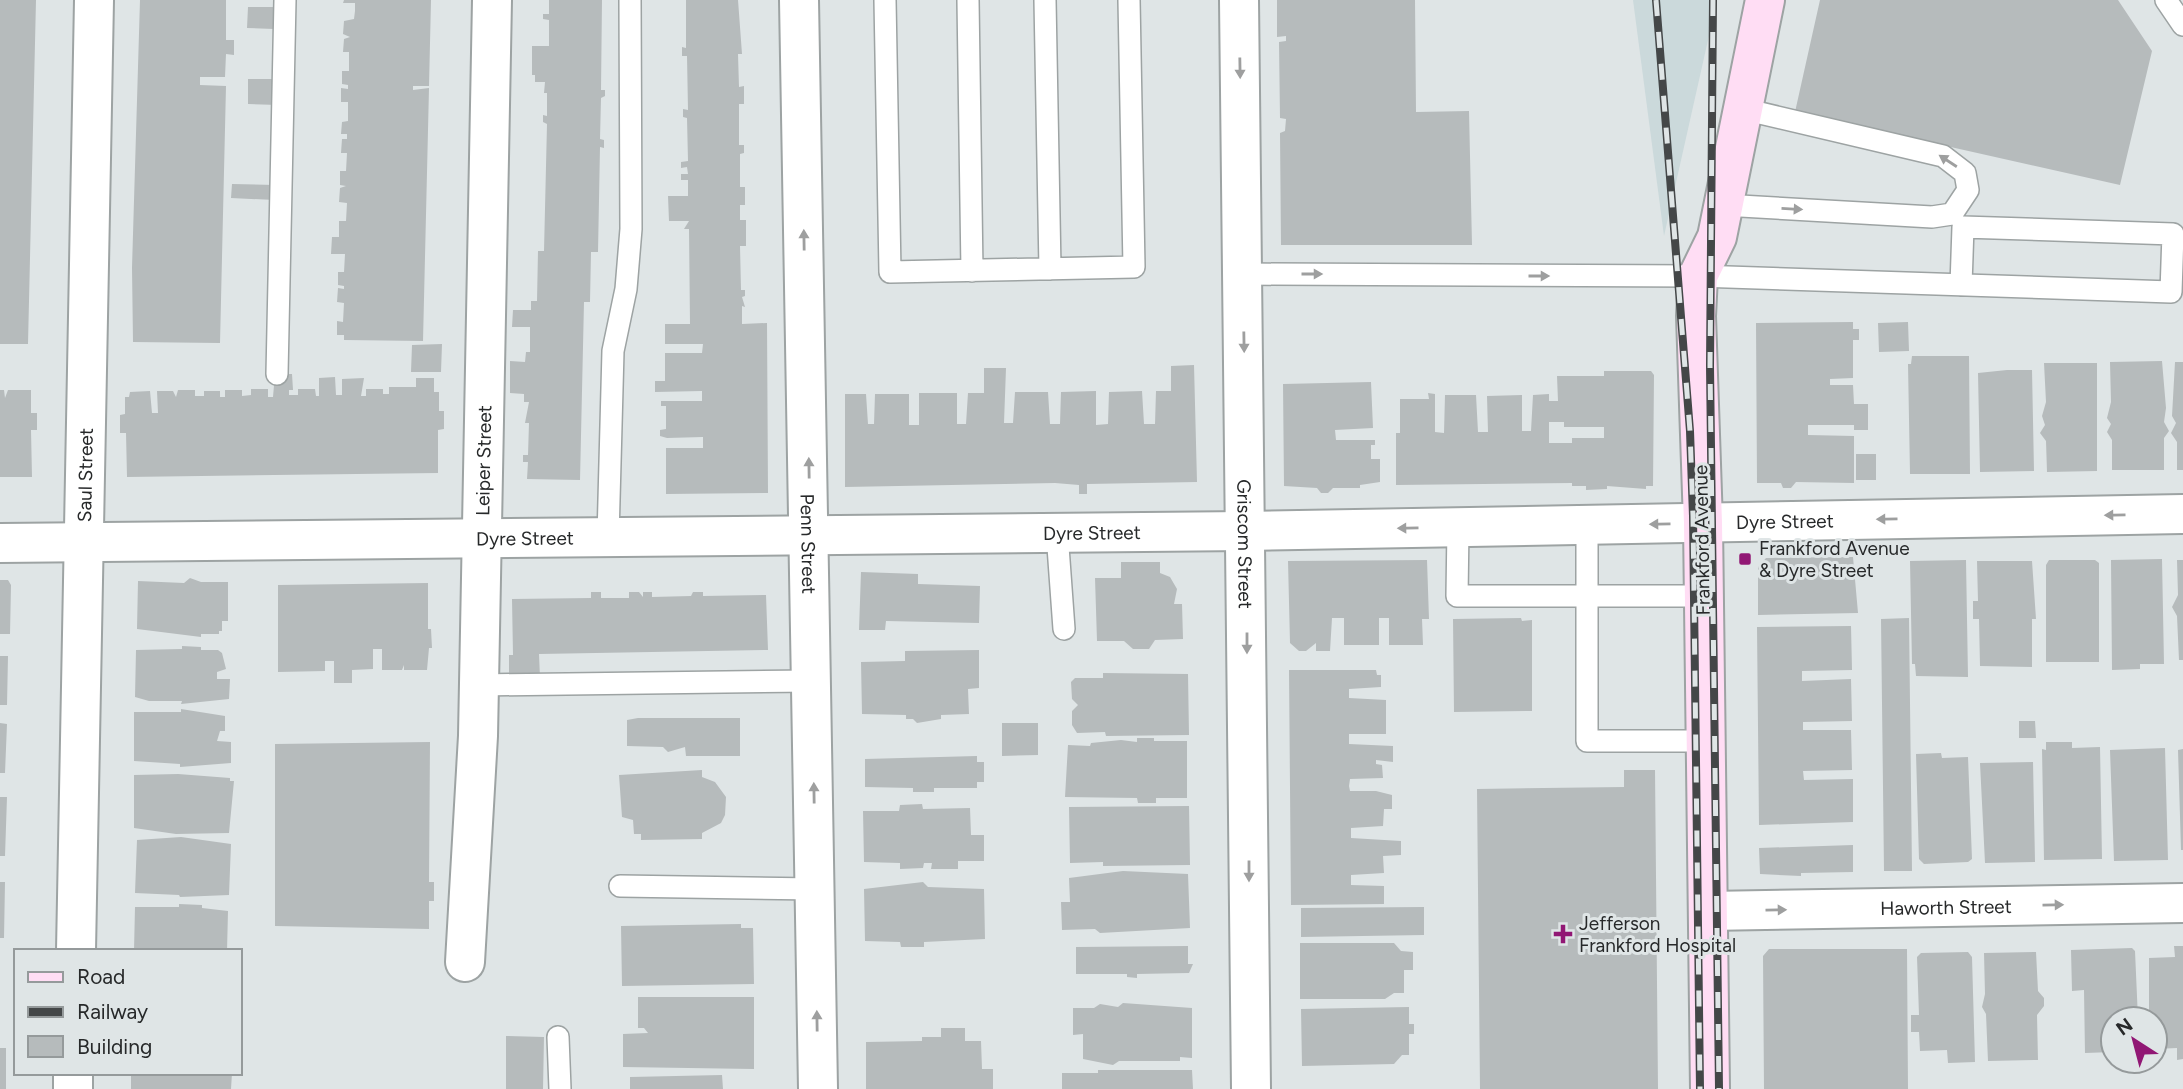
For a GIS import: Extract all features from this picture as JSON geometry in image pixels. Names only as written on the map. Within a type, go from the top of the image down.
[{"type":"main road","name":"Frankford Avenue","points":[[1710,1089],[1703,523],[1696,316],[1698,276],[1717,237],[1765,0]]},
{"type":"street","name":"Saul Street","points":[[76,949],[94,0]]},
{"type":"street","name":"Leiper Street","points":[[465,962],[478,685],[492,0]]},
{"type":"street","name":"Penn Street","points":[[799,0],[811,535],[818,1089]]},
{"type":"street","name":"Griscom Street","points":[[1239,0],[1247,531],[1251,1089]]},
{"type":"street","name":"Dyre Street","points":[[0,543],[1247,531],[2183,514]]},
{"type":"street","name":"Haworth Street","points":[[1708,911],[2183,903]]},
{"type":"lane","points":[[277,374],[285,0]]},
{"type":"lane","points":[[608,537],[613,351],[626,289],[631,229],[630,0]]},
{"type":"lane","points":[[886,0],[890,272],[1134,267],[1129,0]]},
{"type":"lane","points":[[968,0],[972,271]]},
{"type":"lane","points":[[1045,0],[1050,269]]},
{"type":"lane","points":[[2173,3],[2183,25]]},
{"type":"lane","points":[[1724,205],[1932,217],[1952,214],[1968,190],[1965,173],[1943,156],[1743,109]]},
{"type":"lane","points":[[1243,274],[1698,276],[1961,285],[2171,292],[2173,234],[1963,227],[1961,285]]},
{"type":"lane","points":[[1587,525],[1587,741],[1706,740]]},
{"type":"lane","points":[[1458,527],[1457,596],[1704,596]]},
{"type":"lane","points":[[1057,533],[1064,629]]},
{"type":"lane","points":[[478,685],[812,681]]},
{"type":"lane","points":[[620,886],[816,890]]},
{"type":"lane","points":[[558,1037],[560,1089]]},
{"type":"shaded area","points":[[1633,0],[1717,0],[1664,236]]},
{"type":"building","points":[[0,0],[36,0],[28,344],[0,344]]},
{"type":"building","points":[[140,0],[226,0],[226,40],[234,40],[234,55],[226,54],[225,77],[200,77],[200,85],[226,86],[220,343],[133,342],[132,268]]},
{"type":"building","points":[[344,0],[431,0],[429,86],[413,86],[413,90],[429,88],[423,341],[344,340],[344,335],[337,335],[337,321],[343,322],[344,303],[337,302],[338,288],[344,289],[344,286],[338,285],[338,272],[344,272],[345,254],[331,254],[332,237],[339,237],[339,221],[346,221],[347,203],[339,202],[340,188],[346,186],[340,185],[340,171],[346,171],[347,153],[341,153],[342,139],[347,139],[347,134],[341,134],[342,122],[348,121],[348,102],[341,102],[341,88],[348,89],[348,85],[342,84],[342,71],[349,71],[349,52],[343,52],[344,39],[350,37],[343,34],[344,21],[354,19],[355,11],[355,3],[343,3]]},
{"type":"building","points":[[549,0],[602,0],[601,90],[605,90],[605,96],[601,98],[600,139],[604,140],[604,148],[600,147],[598,252],[591,252],[590,302],[584,302],[580,480],[527,479],[528,462],[523,462],[523,455],[528,455],[529,423],[525,423],[529,402],[524,402],[524,394],[510,393],[510,361],[525,362],[526,352],[530,352],[530,327],[512,327],[513,310],[531,310],[531,301],[537,301],[538,251],[544,251],[547,124],[543,122],[543,115],[547,116],[547,93],[544,93],[545,82],[535,82],[535,75],[532,75],[532,46],[549,46],[549,20],[543,19],[543,14],[549,14]]},
{"type":"building","points":[[686,0],[738,0],[742,54],[738,54],[739,87],[744,86],[744,104],[739,104],[739,145],[744,145],[744,153],[740,154],[740,187],[745,187],[745,205],[740,205],[740,220],[746,220],[746,246],[740,246],[741,290],[745,290],[745,296],[742,297],[745,307],[742,306],[742,324],[767,323],[768,493],[666,494],[666,448],[703,448],[703,437],[660,436],[660,430],[666,429],[666,406],[661,406],[661,401],[702,401],[702,391],[655,392],[655,381],[665,381],[665,353],[702,353],[703,344],[665,344],[665,324],[690,324],[689,229],[684,229],[689,221],[669,221],[668,196],[688,196],[688,180],[681,180],[681,174],[688,174],[687,167],[681,168],[681,162],[688,161],[687,118],[683,117],[683,109],[688,110],[687,56],[682,56],[682,47],[686,48]]},
{"type":"building","points":[[1277,0],[1415,0],[1416,112],[1469,111],[1472,245],[1281,245],[1280,133],[1285,131],[1286,119],[1280,118],[1279,42],[1286,41],[1286,36],[1277,37]]},
{"type":"building","points":[[1820,0],[2118,0],[2152,51],[2120,185],[1795,112]]},
{"type":"building","points":[[248,7],[274,7],[274,29],[247,28]]},
{"type":"building","points":[[248,79],[278,79],[278,105],[248,104]]},
{"type":"building","points":[[232,184],[275,185],[275,200],[231,198]]},
{"type":"building","points":[[1853,322],[1853,329],[1859,329],[1859,340],[1853,340],[1853,378],[1830,379],[1830,385],[1853,385],[1854,404],[1868,404],[1868,430],[1854,430],[1854,425],[1808,425],[1808,435],[1854,436],[1854,483],[1796,482],[1791,488],[1783,488],[1781,483],[1757,483],[1756,323]]},
{"type":"building","points":[[1908,322],[1909,351],[1879,352],[1878,323]]},
{"type":"building","points":[[442,344],[441,372],[411,372],[412,345]]},
{"type":"building","points":[[1912,356],[1969,356],[1970,474],[1910,474],[1908,364],[1911,364]]},
{"type":"building","points":[[2162,361],[2166,408],[2164,422],[2169,431],[2164,438],[2164,470],[2112,470],[2112,440],[2107,432],[2111,424],[2107,418],[2111,402],[2110,362]]},
{"type":"building","points":[[2175,362],[2183,362],[2183,470],[2177,470],[2177,442],[2171,433],[2176,423],[2172,416]]},
{"type":"building","points":[[2044,363],[2097,363],[2097,471],[2047,472],[2046,441],[2040,433],[2045,425],[2042,416],[2046,402]]},
{"type":"building","points":[[1194,365],[1197,482],[1087,484],[1087,494],[1079,494],[1079,485],[1055,483],[845,487],[845,394],[866,394],[868,424],[874,424],[875,394],[909,394],[909,425],[919,425],[919,393],[957,393],[957,424],[966,424],[968,393],[984,393],[984,368],[1006,368],[1004,423],[1013,423],[1015,392],[1048,392],[1050,424],[1060,424],[1061,392],[1096,391],[1096,425],[1108,424],[1109,392],[1142,391],[1144,424],[1155,424],[1156,391],[1171,391],[1171,366]]},
{"type":"building","points":[[2032,370],[2034,471],[1980,472],[1978,373]]},
{"type":"building","points":[[1604,371],[1651,371],[1654,375],[1653,486],[1646,486],[1646,489],[1607,486],[1607,489],[1586,490],[1586,486],[1572,486],[1572,483],[1396,485],[1396,433],[1400,433],[1400,399],[1429,399],[1428,393],[1435,394],[1435,432],[1444,433],[1445,395],[1476,395],[1478,432],[1488,432],[1487,396],[1522,395],[1522,431],[1531,431],[1533,395],[1549,394],[1549,401],[1558,401],[1557,376],[1604,376]],"holes":[[[1549,422],[1564,422],[1564,427],[1604,427],[1604,438],[1572,438],[1572,443],[1549,443]]]},
{"type":"building","points":[[275,374],[292,374],[293,390],[289,390],[289,395],[298,395],[298,389],[315,389],[316,396],[319,396],[319,378],[335,377],[336,395],[342,395],[342,379],[364,378],[361,396],[366,396],[366,389],[383,389],[383,394],[389,394],[389,387],[416,387],[416,378],[434,378],[434,392],[439,392],[439,411],[444,411],[444,429],[438,430],[438,473],[127,477],[126,433],[120,433],[120,415],[125,414],[125,397],[129,397],[130,392],[150,391],[152,413],[158,413],[157,391],[173,391],[176,397],[178,390],[195,390],[195,396],[204,396],[204,391],[220,391],[220,397],[225,397],[225,390],[242,390],[242,396],[251,395],[251,389],[268,389],[268,397],[273,397]]},
{"type":"building","points":[[1371,382],[1373,428],[1335,430],[1336,440],[1375,440],[1375,445],[1371,445],[1371,459],[1380,459],[1380,482],[1360,485],[1360,488],[1333,488],[1328,493],[1321,493],[1317,488],[1284,486],[1283,384]]},
{"type":"building","points":[[0,390],[4,390],[5,398],[8,390],[31,390],[31,413],[37,413],[37,430],[31,430],[32,477],[0,477]]},
{"type":"building","points":[[1856,454],[1876,454],[1876,480],[1856,480]]},
{"type":"building","points":[[1853,557],[1858,613],[1758,615],[1758,567],[1766,558]]},
{"type":"building","points":[[2162,559],[2164,664],[2140,664],[2140,669],[2112,670],[2111,560]]},
{"type":"building","points":[[1427,560],[1429,619],[1422,619],[1423,645],[1389,645],[1389,618],[1379,618],[1379,645],[1344,645],[1344,618],[1332,618],[1330,651],[1316,651],[1316,643],[1306,651],[1299,651],[1290,643],[1288,561]]},
{"type":"building","points":[[1966,560],[1968,677],[1916,676],[1915,664],[1912,664],[1910,561]]},
{"type":"building","points":[[2049,560],[2095,560],[2099,563],[2099,662],[2046,662],[2046,565]]},
{"type":"building","points":[[2177,560],[2183,560],[2183,660],[2179,660],[2177,616],[2172,607],[2178,595]]},
{"type":"building","points":[[1977,561],[2032,561],[2036,619],[2032,619],[2032,667],[1980,666],[1979,619],[1973,619],[1973,601],[1978,601]]},
{"type":"building","points":[[1121,562],[1160,562],[1160,573],[1170,577],[1177,589],[1174,604],[1182,604],[1183,639],[1155,640],[1149,649],[1133,649],[1124,641],[1097,641],[1095,578],[1121,578]]},
{"type":"building","points":[[861,572],[918,574],[918,584],[980,586],[979,623],[886,621],[885,630],[859,630]]},
{"type":"building","points":[[190,578],[201,582],[228,582],[228,621],[222,621],[222,631],[219,631],[219,634],[201,634],[201,637],[137,629],[138,581],[184,583]]},
{"type":"building","points":[[0,580],[8,580],[11,585],[10,634],[0,634]]},
{"type":"building","points":[[428,583],[428,629],[431,629],[432,648],[429,648],[427,670],[404,670],[404,665],[402,670],[382,670],[382,649],[373,649],[373,669],[352,670],[352,683],[334,683],[334,661],[325,661],[325,671],[278,672],[278,585]]},
{"type":"building","points":[[591,592],[601,592],[601,598],[629,598],[629,592],[639,592],[643,597],[643,592],[652,592],[652,597],[691,596],[693,592],[703,592],[703,596],[766,595],[768,650],[539,654],[540,678],[509,679],[509,655],[513,655],[512,599],[591,598]]},
{"type":"building","points":[[1521,618],[1522,621],[1532,620],[1532,711],[1454,712],[1453,619]]},
{"type":"building","points":[[1909,618],[1912,871],[1884,871],[1881,619]]},
{"type":"building","points":[[1851,626],[1852,670],[1802,671],[1802,681],[1851,679],[1852,721],[1803,722],[1803,730],[1851,730],[1852,770],[1803,771],[1804,780],[1853,779],[1853,822],[1759,825],[1757,627]]},
{"type":"building","points":[[182,646],[201,647],[201,650],[218,650],[222,653],[226,669],[217,672],[217,679],[230,679],[229,699],[181,704],[182,701],[149,701],[135,697],[136,650],[182,649]]},
{"type":"building","points":[[979,650],[979,688],[968,689],[969,714],[941,715],[941,719],[917,723],[913,719],[906,719],[906,715],[862,714],[861,662],[905,661],[905,651]]},
{"type":"building","points":[[0,656],[8,656],[7,705],[0,705]]},
{"type":"building","points":[[1289,670],[1376,670],[1377,675],[1381,675],[1381,687],[1349,689],[1349,698],[1386,700],[1386,734],[1349,734],[1349,744],[1393,746],[1393,762],[1376,760],[1376,764],[1382,765],[1383,778],[1350,779],[1349,786],[1350,791],[1376,791],[1392,795],[1392,809],[1384,809],[1383,826],[1351,828],[1351,838],[1401,841],[1401,855],[1383,856],[1384,873],[1351,875],[1351,885],[1384,886],[1384,904],[1291,905]]},
{"type":"building","points":[[1103,673],[1188,674],[1189,735],[1106,736],[1105,732],[1077,733],[1072,725],[1072,711],[1078,705],[1072,699],[1071,682],[1075,678],[1103,678]]},
{"type":"building","points":[[181,709],[225,716],[225,731],[220,731],[217,741],[231,742],[231,763],[180,767],[180,764],[134,761],[134,712],[181,712]]},
{"type":"building","points":[[740,718],[740,756],[686,756],[685,747],[668,752],[663,747],[627,746],[627,720]]},
{"type":"building","points":[[2019,721],[2035,721],[2036,738],[2019,738]]},
{"type":"building","points":[[0,723],[7,724],[5,773],[0,773]]},
{"type":"building","points":[[1002,723],[1038,723],[1038,755],[1002,756]]},
{"type":"building","points":[[1137,738],[1187,741],[1187,798],[1156,798],[1156,803],[1138,803],[1137,798],[1065,797],[1068,745],[1090,746],[1091,743],[1121,740],[1137,742]]},
{"type":"building","points":[[430,742],[429,882],[434,882],[434,901],[429,901],[429,929],[275,926],[275,744]]},
{"type":"building","points":[[2046,742],[2072,742],[2072,748],[2100,747],[2102,859],[2044,860],[2042,749],[2046,750]]},
{"type":"building","points":[[2165,748],[2168,860],[2114,861],[2110,750]]},
{"type":"building","points":[[2183,749],[2183,850],[2181,850],[2178,750]]},
{"type":"building","points":[[1941,753],[1942,758],[1968,757],[1972,859],[1968,862],[1924,864],[1919,859],[1916,754]]},
{"type":"building","points":[[977,756],[977,762],[984,762],[984,782],[977,782],[977,788],[934,788],[934,792],[913,792],[913,788],[865,787],[865,759]]},
{"type":"building","points":[[2033,762],[2035,862],[1985,863],[1980,763]]},
{"type":"building","points":[[702,770],[702,777],[715,782],[726,797],[725,815],[721,823],[702,833],[702,839],[641,840],[641,834],[634,834],[633,820],[622,817],[619,775]]},
{"type":"building","name":"Jefferson Frankford Hospital","points":[[1624,770],[1655,770],[1658,1089],[1480,1089],[1477,789],[1624,787]]},
{"type":"building","points":[[178,774],[230,778],[230,781],[234,781],[229,833],[176,834],[134,828],[134,775]]},
{"type":"building","points":[[0,797],[7,797],[5,856],[0,856]]},
{"type":"building","points":[[922,804],[923,809],[970,808],[971,835],[984,835],[984,861],[958,861],[958,869],[931,869],[932,863],[924,863],[923,868],[900,869],[900,863],[864,862],[863,811],[899,811],[900,805]]},
{"type":"building","points":[[1189,806],[1190,865],[1103,866],[1103,862],[1070,863],[1069,807]]},
{"type":"building","points":[[181,837],[231,844],[229,895],[180,897],[135,893],[137,840]]},
{"type":"building","points":[[1853,845],[1853,872],[1801,873],[1801,876],[1760,874],[1759,848]]},
{"type":"building","points":[[1123,871],[1188,874],[1190,928],[1100,933],[1095,929],[1062,930],[1061,902],[1070,902],[1069,878]]},
{"type":"building","points":[[0,882],[5,882],[4,938],[0,938]]},
{"type":"building","points":[[923,882],[928,887],[984,889],[985,939],[924,942],[924,947],[901,947],[900,942],[865,941],[864,889]]},
{"type":"building","points":[[179,904],[202,905],[202,908],[228,911],[227,949],[134,949],[135,907],[179,907]]},
{"type":"building","points":[[1424,907],[1424,935],[1301,937],[1301,908]]},
{"type":"building","points":[[741,924],[741,928],[753,928],[754,984],[622,986],[621,926]]},
{"type":"building","points":[[1300,943],[1394,943],[1401,951],[1413,952],[1413,970],[1404,970],[1404,993],[1394,993],[1385,999],[1300,999]]},
{"type":"building","points":[[1188,946],[1188,964],[1193,964],[1189,973],[1137,974],[1137,978],[1127,977],[1127,974],[1076,974],[1076,947]]},
{"type":"building","points":[[2174,946],[2183,946],[2183,1059],[2177,1060],[2177,1048],[2169,1048],[2169,1005],[2149,1005],[2149,958],[2175,957]]},
{"type":"building","points":[[2132,948],[2135,951],[2137,1005],[2099,1005],[2099,1052],[2085,1053],[2084,990],[2072,991],[2071,950]]},
{"type":"building","points":[[1769,949],[1907,949],[1908,1089],[1764,1089],[1763,956]]},
{"type":"building","points":[[1968,952],[1972,957],[1975,1062],[1948,1063],[1947,1050],[1920,1051],[1919,1032],[1911,1032],[1911,1015],[1919,1015],[1917,957],[1921,953]]},
{"type":"building","points":[[2036,952],[2038,991],[2044,998],[2044,1006],[2037,1015],[2038,1060],[1988,1061],[1986,1014],[1982,1007],[1985,994],[1984,953]]},
{"type":"building","points":[[638,997],[754,997],[754,1069],[623,1067],[623,1034],[648,1033],[644,1028],[638,1028]]},
{"type":"building","points":[[1123,1003],[1192,1008],[1192,1058],[1180,1057],[1180,1061],[1119,1061],[1113,1065],[1083,1059],[1083,1034],[1073,1035],[1073,1008],[1094,1008],[1100,1004],[1118,1007]]},
{"type":"building","points":[[1409,1007],[1409,1024],[1414,1024],[1414,1034],[1409,1034],[1409,1055],[1402,1055],[1394,1064],[1302,1066],[1301,1009]]},
{"type":"building","points":[[941,1028],[965,1028],[965,1041],[981,1041],[982,1069],[993,1069],[993,1089],[866,1089],[866,1042],[922,1041],[922,1037],[941,1037]]},
{"type":"building","points":[[506,1036],[544,1037],[543,1089],[506,1089]]},
{"type":"building","points":[[0,1048],[6,1048],[6,1089],[0,1089]]},
{"type":"building","points":[[1098,1070],[1192,1070],[1193,1089],[1062,1089],[1062,1073],[1098,1073]]},
{"type":"building","points":[[131,1075],[232,1075],[231,1089],[131,1089]]},
{"type":"building","points":[[722,1075],[723,1089],[630,1089],[630,1077]]},
{"type":"railway","points":[[1656,0],[1690,431],[1700,1089]]},
{"type":"railway","points":[[1713,0],[1710,366],[1719,1089]]},
{"type":"place","name":"Frankford Avenue & Dyre Street","points":[[1745,559]]},
{"type":"place","name":"Jefferson Frankford Hospital","points":[[1563,934]]}]
